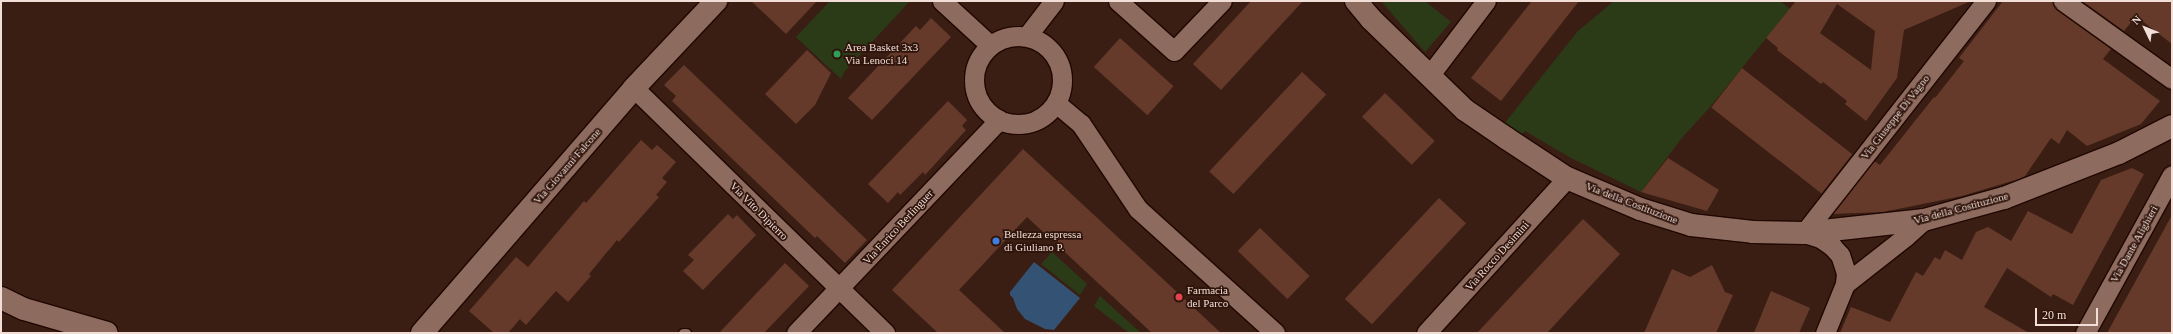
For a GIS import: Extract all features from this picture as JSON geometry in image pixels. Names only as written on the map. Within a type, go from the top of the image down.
[{"type":"street","name":"Via Giovanni Falcone","points":[[422,333],[634,88],[716,1]]},
{"type":"street","points":[[942,1],[990,45]]},
{"type":"street","points":[[1027,36],[1054,1]]},
{"type":"street","points":[[1118,1],[1174,51],[1222,1]]},
{"type":"street","name":"Via della Costituzione","points":[[1356,1],[1371,19],[1465,110],[1567,178],[1640,209],[1691,225],[1753,232],[1804,233],[1924,220],[2004,198],[2119,153],[2172,126]]},
{"type":"street","points":[[1429,76],[1486,1]]},
{"type":"street","name":"Via Giuseppe Di Vagno","points":[[1804,233],[1986,1]]},
{"type":"street","points":[[2063,1],[2172,79]]},
{"type":"street","points":[[1014,35],[1027,36],[1040,41],[1051,50],[1059,62],[1062,76],[1061,90],[1056,103],[1047,113],[1037,120],[1024,124],[1011,124],[999,120],[986,111],[978,99],[974,85],[974,70],[980,56],[990,45],[1001,38],[1014,35]]},
{"type":"street","name":"Via Vito Dipierro","points":[[634,88],[838,289],[885,333]]},
{"type":"street","points":[[1056,103],[1081,124],[1138,209],[1275,333]]},
{"type":"street","name":"Via Enrico Berlinguer","points":[[796,333],[999,120]]},
{"type":"street","name":"Via Dante Alighieri","points":[[2085,333],[2172,175]]},
{"type":"street","name":"Via Rocco Desimini","points":[[1426,333],[1567,178]]},
{"type":"street","points":[[1845,284],[1905,237],[1924,220]]},
{"type":"street","points":[[1804,233],[1820,238],[1840,255],[1846,273],[1845,284],[1825,333]]},
{"type":"street","points":[[1,298],[24,309],[107,333]]},
{"type":"green space","name":"Area Basket 3x3 Via Lenoci 14","points":[[830,1],[910,1],[845,71],[841,79],[796,37]]},
{"type":"green space","points":[[1381,1],[1425,1],[1451,22],[1425,52]]},
{"type":"green space","points":[[1614,1],[1780,1],[1790,9],[1710,107],[1681,139],[1641,192],[1571,158],[1525,131],[1521,135],[1504,124],[1578,31]]},
{"type":"green space","points":[[1052,252],[1087,284],[1080,295],[1041,264]]},
{"type":"green space","points":[[1100,296],[1141,333],[1129,333],[1094,306]]},
{"type":"water","points":[[1034,262],[1080,298],[1054,330],[1045,329],[1025,319],[1017,309],[1013,298],[1010,295],[1010,292]]},
{"type":"building","points":[[751,1],[817,1],[786,34]]},
{"type":"building","points":[[1251,1],[1303,1],[1221,90],[1193,64]]},
{"type":"building","points":[[1532,1],[1579,1],[1501,101],[1471,78]]},
{"type":"building","points":[[1796,1],[1971,1],[1904,30],[1897,78],[1866,121],[1845,104],[1847,101],[1823,82],[1821,84],[1777,50],[1778,48],[1766,38]],"holes":[[[1837,4],[1875,31],[1871,70],[1820,33]]]},
{"type":"building","points":[[2003,1],[2052,1],[2057,10],[2111,49],[2103,59],[2160,101],[2141,124],[2087,146],[2067,130],[2059,144],[2051,138],[2025,176],[2019,179],[1962,196],[1883,212],[1833,214],[1874,161],[1880,165],[1934,97],[1935,98],[1964,61],[1959,58]]},
{"type":"building","points":[[2082,1],[2172,1],[2172,44],[2136,16],[2124,31]]},
{"type":"building","points":[[931,18],[951,37],[872,120],[848,98],[916,26],[920,30]]},
{"type":"building","points":[[1120,38],[1174,86],[1147,115],[1094,67]]},
{"type":"building","points":[[807,50],[831,73],[815,105],[796,124],[765,94]]},
{"type":"building","points":[[684,65],[867,240],[845,263],[817,236],[815,238],[672,101],[676,96],[664,85]]},
{"type":"building","points":[[1742,68],[1852,154],[1822,194],[1711,107]]},
{"type":"building","points":[[1302,72],[1326,95],[1233,194],[1209,171]]},
{"type":"building","points":[[1385,93],[1435,141],[1412,165],[1362,117]]},
{"type":"building","points":[[948,101],[967,120],[962,126],[966,130],[925,175],[923,172],[900,195],[898,192],[888,203],[868,184]]},
{"type":"building","points":[[641,140],[652,150],[657,145],[676,162],[662,178],[667,182],[656,195],[659,197],[619,242],[617,240],[589,274],[591,276],[568,302],[556,291],[526,325],[520,319],[508,333],[494,333],[469,311],[516,257],[528,267],[584,201],[586,203]]},
{"type":"building","points":[[1023,149],[1221,333],[1152,333],[1027,217],[959,290],[1005,333],[938,333],[892,290]]},
{"type":"building","points":[[1668,158],[1719,190],[1707,211],[1641,192]]},
{"type":"building","points":[[2132,168],[2144,174],[2073,305],[2053,294],[2051,297],[2007,268],[1984,307],[2029,333],[1840,333],[1851,307],[1890,322],[1916,272],[1923,276],[1935,257],[1940,260],[1945,250],[1962,260],[1976,232],[1988,227],[2011,241],[2028,211],[2072,234],[2101,180]]},
{"type":"building","points":[[1439,198],[1466,223],[1372,324],[1345,299]]},
{"type":"building","points":[[728,214],[733,219],[737,215],[756,235],[703,290],[683,271],[694,260],[688,255]]},
{"type":"building","points":[[2172,215],[2172,333],[2107,333]]},
{"type":"building","points":[[1583,219],[1620,254],[1547,333],[1477,333]]},
{"type":"building","points":[[1260,228],[1310,276],[1287,299],[1238,251]]},
{"type":"building","points":[[785,263],[809,286],[764,333],[719,333]]},
{"type":"building","points":[[1712,265],[1725,292],[1733,295],[1716,333],[1644,333],[1672,269],[1690,277]]},
{"type":"building","points":[[1771,291],[1810,308],[1799,333],[1754,333]]},
{"type":"place","name":"Area Basket 3x3 Via Lenoci 14","points":[[837,54]]},
{"type":"place","name":"Bellezza espressa di Giuliano P.","points":[[996,241]]},
{"type":"place","name":"Farmacia del Parco","points":[[1179,297]]}]
